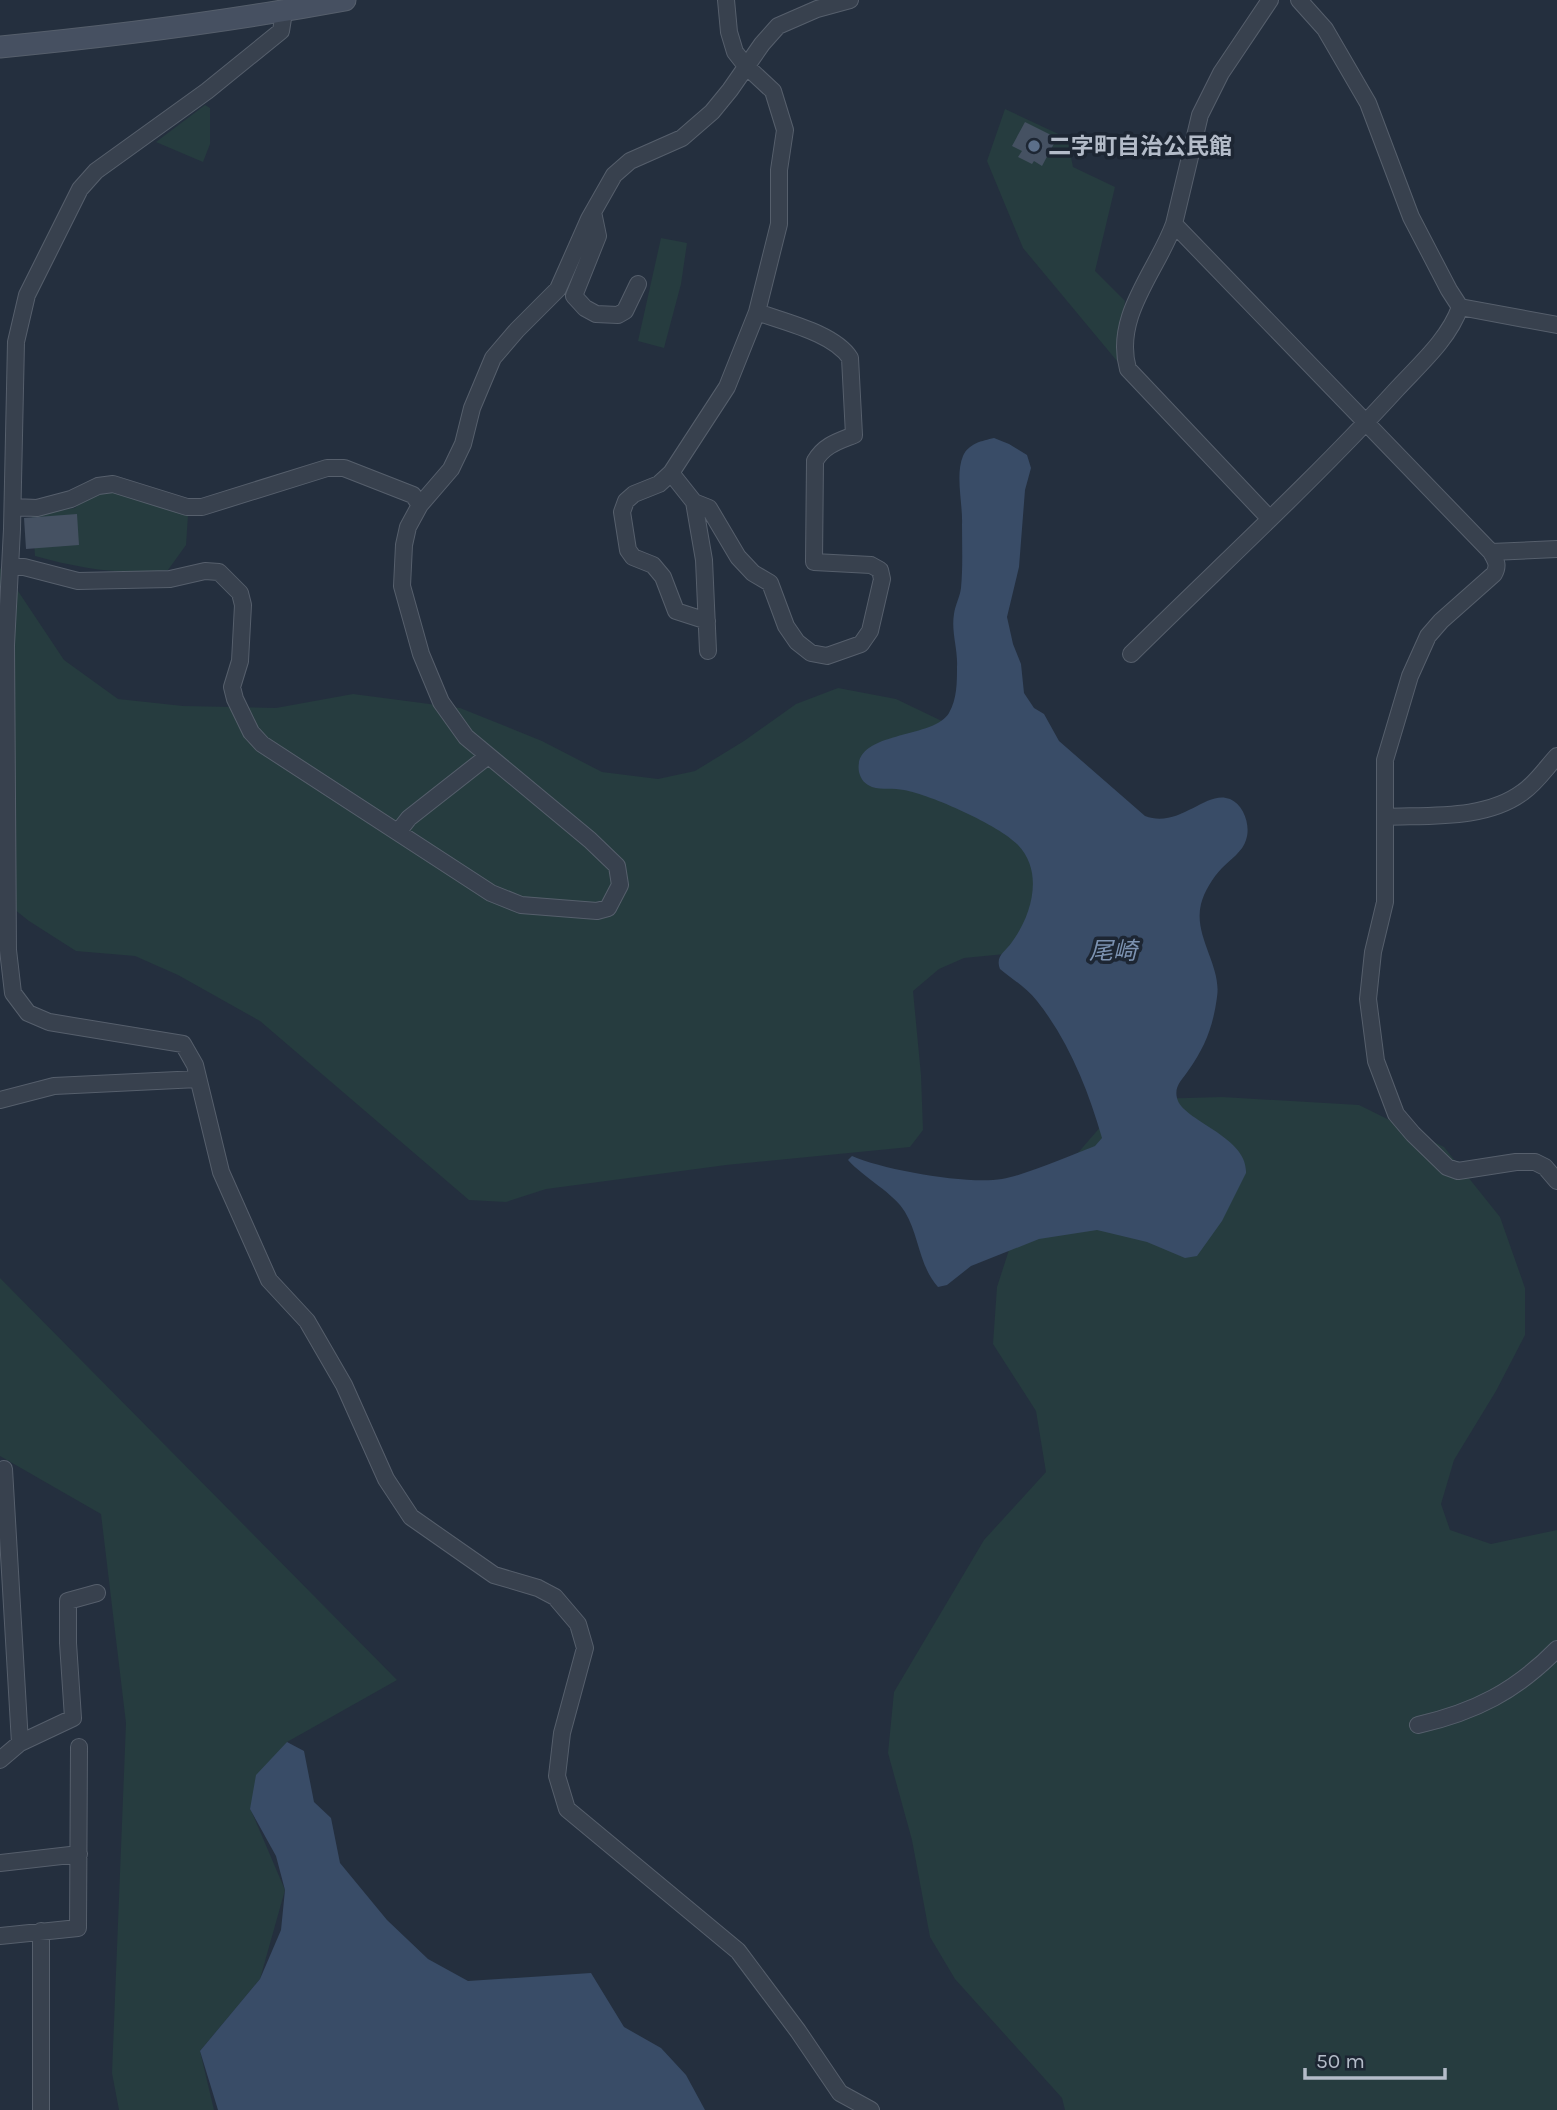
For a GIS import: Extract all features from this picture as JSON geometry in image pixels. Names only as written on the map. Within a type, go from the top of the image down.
[{"type":"street","points":[[0,47],[284,12],[345,0]]},
{"type":"street","points":[[707,621],[676,611],[663,577],[653,565],[633,557],[628,550],[622,512],[626,501],[634,494],[659,484],[671,473],[727,387],[757,312],[779,224],[779,170],[785,130],[773,91],[735,52],[729,32],[726,0]]},
{"type":"street","points":[[10,567],[24,567],[78,581],[170,579],[205,571],[219,572],[240,593],[243,605],[240,662],[232,687],[235,699],[251,732],[262,744],[491,893],[521,905],[597,911],[608,908],[620,885],[617,866],[590,840],[466,737],[440,702],[421,654],[402,586],[404,545],[408,527],[420,505],[451,469],[463,444],[472,408],[493,358],[558,289],[593,212],[614,176],[630,161],[682,138],[712,111],[778,26],[817,9],[850,0]]},
{"type":"street","points":[[1269,518],[1128,369],[1124,356],[1132,308],[1169,239],[1174,224],[1200,115],[1220,73],[1270,0]]},
{"type":"street","points":[[1299,0],[1325,29],[1368,103],[1411,217],[1460,307],[1557,325]]},
{"type":"street","points":[[284,12],[281,31],[207,91],[96,171],[80,189],[27,295],[16,342],[12,508],[6,529],[10,567],[6,645],[8,950],[13,993],[28,1013],[49,1021],[183,1044],[195,1065],[221,1171],[269,1280],[307,1321],[344,1385],[386,1479],[411,1517],[494,1575],[538,1588],[555,1597],[578,1624],[585,1648],[562,1733],[558,1776],[567,1810],[738,1951],[840,2092],[871,2110]]},
{"type":"street","points":[[593,212],[598,236],[574,296],[585,309],[596,314],[618,314],[625,311],[638,284]]},
{"type":"street","points":[[1174,224],[1367,422],[1491,552],[1497,562],[1498,568],[1494,574],[1428,636],[1410,676],[1385,760],[1385,902],[1374,952],[1368,999],[1377,1061],[1396,1114],[1413,1135],[1447,1167],[1458,1171],[1516,1162],[1535,1162],[1545,1167],[1557,1181]]},
{"type":"street","points":[[1131,654],[1367,422],[1440,341],[1456,318],[1460,307]]},
{"type":"street","points":[[694,502],[709,508],[738,557],[753,573],[770,583],[786,626],[797,642],[811,653],[827,656],[861,644],[870,631],[883,579],[880,570],[870,565],[814,562],[815,461],[820,452],[829,445],[855,435],[850,358],[844,349],[829,339],[757,312]]},
{"type":"street","points":[[12,508],[37,508],[71,499],[98,486],[113,484],[187,507],[202,507],[327,468],[344,468],[413,495],[420,505]]},
{"type":"street","points":[[671,473],[694,502],[704,560],[709,651]]},
{"type":"street","points":[[1491,552],[1557,549]]},
{"type":"street","points":[[398,832],[409,818],[488,756]]},
{"type":"street","points":[[1385,817],[1455,814],[1492,808],[1524,792],[1557,756]]},
{"type":"street","points":[[0,1100],[54,1086],[198,1079]]},
{"type":"street","points":[[4,1469],[20,1743]]},
{"type":"street","points":[[0,1760],[20,1743],[73,1718],[68,1601],[97,1593]]},
{"type":"street","points":[[1418,1725],[1479,1706],[1525,1679],[1557,1648]]},
{"type":"street","points":[[0,1936],[78,1928],[79,1747]]},
{"type":"street","points":[[0,1863],[79,1854]]},
{"type":"street","points":[[41,1931],[41,2110]]},
{"type":"green space","points":[[205,105],[210,108],[210,144],[203,162],[156,142]]},
{"type":"green space","points":[[1005,109],[1067,138],[1073,167],[1115,187],[1095,271],[1125,301],[1117,361],[1023,248],[987,161]]},
{"type":"green space","points":[[661,238],[687,243],[681,284],[664,348],[638,341]]},
{"type":"green space","points":[[111,490],[188,515],[186,545],[168,570],[101,570],[35,556],[32,514],[75,508],[84,499]]},
{"type":"green space","points":[[0,568],[64,660],[118,699],[183,706],[276,708],[353,694],[460,708],[542,741],[602,772],[658,779],[695,771],[796,704],[838,688],[896,699],[969,734],[1049,796],[1055,949],[964,958],[939,969],[913,991],[923,1130],[910,1147],[726,1165],[546,1189],[506,1202],[469,1200],[260,1021],[178,975],[135,956],[76,951],[29,921],[0,898]]},
{"type":"green space","points":[[1222,1097],[1359,1105],[1444,1147],[1500,1217],[1525,1288],[1525,1335],[1496,1391],[1454,1460],[1441,1504],[1450,1530],[1491,1544],[1557,1530],[1557,2110],[1065,2110],[1062,2098],[955,1979],[930,1937],[912,1840],[888,1753],[894,1692],[984,1540],[1046,1472],[1036,1411],[993,1344],[997,1287],[1018,1222],[1109,1117],[1153,1099]]},
{"type":"green space","points":[[0,1278],[397,1680],[287,1742],[250,1808],[285,1890],[260,1979],[200,2051],[214,2110],[119,2110],[112,2073],[126,1723],[101,1514],[0,1456]]},
{"type":"water","name":"尾崎","points":[[994,438],[1027,455],[1031,468],[1025,490],[1019,567],[1007,617],[1021,664],[1024,693],[1034,708],[1044,714],[1059,741],[1145,816],[1158,819],[1170,817],[1221,797],[1235,802],[1245,816],[1248,829],[1244,844],[1215,876],[1201,904],[1201,928],[1215,974],[1217,997],[1207,1036],[1199,1054],[1179,1083],[1176,1094],[1181,1106],[1237,1149],[1244,1160],[1246,1173],[1222,1221],[1197,1256],[1185,1258],[1147,1242],[1097,1230],[1039,1239],[971,1266],[947,1285],[938,1287],[927,1270],[905,1212],[894,1199],[848,1160],[852,1156],[926,1175],[969,1180],[1002,1179],[1095,1146],[1102,1138],[1083,1083],[1058,1032],[1033,996],[1000,969],[1000,957],[1019,931],[1030,907],[1033,880],[1026,856],[1009,837],[981,820],[916,793],[872,787],[867,785],[859,772],[860,759],[868,749],[880,742],[940,722],[952,708],[957,679],[953,621],[962,572],[959,481],[961,464],[969,448]]},
{"type":"water","points":[[287,1742],[304,1751],[314,1802],[331,1818],[340,1863],[387,1920],[428,1959],[468,1981],[591,1973],[624,2027],[661,2048],[686,2075],[705,2110],[218,2110],[200,2051],[260,1979],[281,1930],[285,1890],[276,1856],[250,1809],[256,1775]]},
{"type":"building","points":[[1025,122],[1057,138],[1042,166],[1018,157],[1022,151],[1012,146]]},
{"type":"building","points":[[77,514],[79,545],[26,549],[24,518]]},
{"type":"place","name":"二字町自治公民館","points":[[1034,146]]}]
